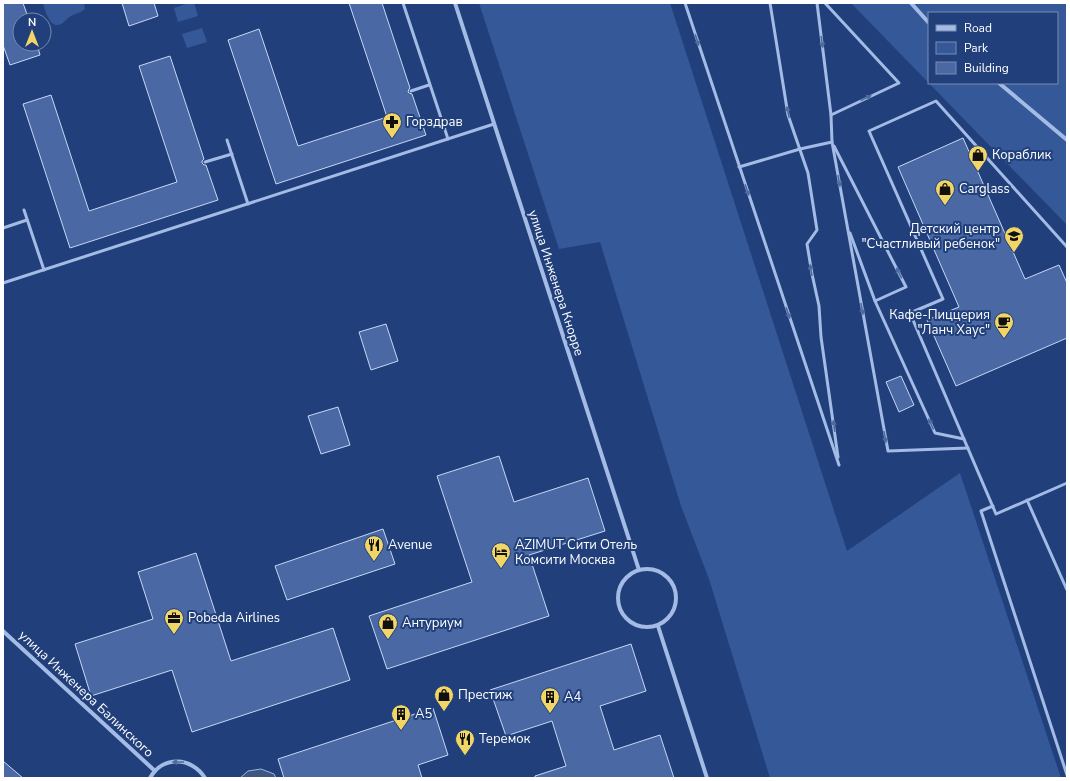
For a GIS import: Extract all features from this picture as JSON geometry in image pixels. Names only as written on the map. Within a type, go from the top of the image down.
[{"type":"street","name":"улица Инженера Кнорре","points":[[455,3],[639,570]]},
{"type":"street","points":[[911,3],[928,22]]},
{"type":"street","points":[[1000,84],[1067,140]]},
{"type":"street","points":[[646,568],[664,573],[671,580],[675,588],[677,597],[676,606],[666,621],[658,626],[647,628],[637,626],[628,621],[622,613],[618,603],[618,593],[622,583],[628,575],[639,570],[646,568]]},
{"type":"street","points":[[658,626],[707,778]]},
{"type":"street","name":"улица Инженера Балинского","points":[[3,631],[155,771]]},
{"type":"street","name":"улица Инженера Балинского","points":[[150,778],[159,768],[168,763],[174,762],[184,762],[190,764],[199,769],[205,778]]},
{"type":"lane","points":[[403,3],[448,139]]},
{"type":"lane","points":[[684,3],[839,465],[818,306],[807,244],[817,230],[808,173],[788,115],[770,3]]},
{"type":"lane","points":[[817,3],[831,115],[832,142],[888,451],[968,448]]},
{"type":"lane","points":[[825,3],[899,83],[831,115]]},
{"type":"lane","points":[[411,91],[429,85]]},
{"type":"lane","points":[[1067,247],[936,101],[869,131],[943,300],[910,313],[996,514],[1067,483]]},
{"type":"lane","points":[[3,283],[494,124]]},
{"type":"lane","points":[[227,140],[248,204]]},
{"type":"lane","points":[[739,167],[800,149],[832,142]]},
{"type":"lane","points":[[832,142],[906,287],[875,301]]},
{"type":"lane","points":[[205,162],[232,154]]},
{"type":"lane","points":[[24,210],[44,270]]},
{"type":"lane","points":[[3,228],[27,220]]},
{"type":"lane","points":[[847,225],[875,301],[935,433],[964,439]]},
{"type":"lane","points":[[1027,500],[1067,590]]},
{"type":"lane","points":[[993,506],[981,511],[1067,775]]},
{"type":"lane","points":[[3,627],[7,635]]},
{"type":"green space","points":[[43,3],[84,3],[85,9],[57,25],[52,23],[52,12],[46,12]]},
{"type":"green space","points":[[189,3],[194,3],[198,16],[178,22],[174,8]]},
{"type":"green space","points":[[479,3],[670,3],[847,551],[960,473],[1061,778],[770,778],[709,579],[681,506],[600,242],[559,249]]},
{"type":"green space","points":[[851,3],[1067,3],[1067,225],[930,84],[1058,84],[1058,12],[928,12],[928,82]]},
{"type":"green space","points":[[202,28],[207,42],[187,48],[182,34]]},
{"type":"shaded area","points":[[261,769],[274,774],[276,778],[240,778],[248,771]]},
{"type":"building","points":[[3,3],[23,3],[26,12],[12,12],[12,52],[39,52],[40,55],[10,65],[3,45]]},
{"type":"building","points":[[122,3],[154,3],[158,16],[129,26]]},
{"type":"building","points":[[349,3],[382,3],[410,88],[408,92],[412,94],[426,135],[276,184],[228,40],[259,29],[298,146],[387,117]]},
{"type":"building","points":[[170,56],[204,159],[202,163],[206,165],[218,200],[70,248],[23,104],[51,95],[89,211],[177,182],[139,66]]},
{"type":"building","points":[[963,138],[1025,279],[1059,265],[1067,283],[1067,338],[956,386],[927,320],[959,307],[898,167]]},
{"type":"building","points":[[386,324],[398,361],[371,370],[359,332]]},
{"type":"building","points":[[901,376],[914,405],[899,412],[886,382]]},
{"type":"building","points":[[338,407],[350,445],[321,454],[308,416]]},
{"type":"building","name":"AZIMUT Сити Отель Комсити Москва","points":[[499,456],[514,502],[588,478],[605,531],[529,555],[549,616],[387,669],[369,616],[472,582],[437,476]]},
{"type":"building","points":[[383,529],[395,564],[287,600],[275,566]]},
{"type":"building","points":[[196,553],[231,661],[333,628],[350,680],[192,732],[172,670],[91,696],[75,644],[153,619],[138,572]]},
{"type":"building","name":"А4","points":[[631,644],[646,691],[600,706],[614,750],[660,735],[674,778],[535,778],[535,776],[566,766],[552,721],[506,736],[490,690]]},
{"type":"building","name":"А5","points":[[433,708],[448,755],[418,765],[422,778],[284,778],[278,759]]},
{"type":"building","points":[[3,761],[23,778],[3,778]]},
{"type":"place","name":"Горздрав","points":[[392,139]]},
{"type":"place","name":"Кораблик","points":[[978,172]]},
{"type":"place","name":"Carglass","points":[[945,206]]},
{"type":"place","name":"Детский центр \"Счастливый ребенок\"","points":[[1014,253]]},
{"type":"place","name":"Кафе-Пиццерия \"Ланч Хаус\"","points":[[1004,339]]},
{"type":"place","name":"Avenue","points":[[374,562]]},
{"type":"place","name":"AZIMUT Сити Отель Комсити Москва","points":[[501,569]]},
{"type":"place","name":"Pobeda Airlines","points":[[174,635]]},
{"type":"place","name":"Антуриум","points":[[388,640]]},
{"type":"place","name":"Престиж","points":[[444,712]]},
{"type":"place","name":"А4","points":[[550,714]]},
{"type":"place","name":"А5","points":[[401,731]]},
{"type":"place","name":"Теремок","points":[[465,756]]}]
